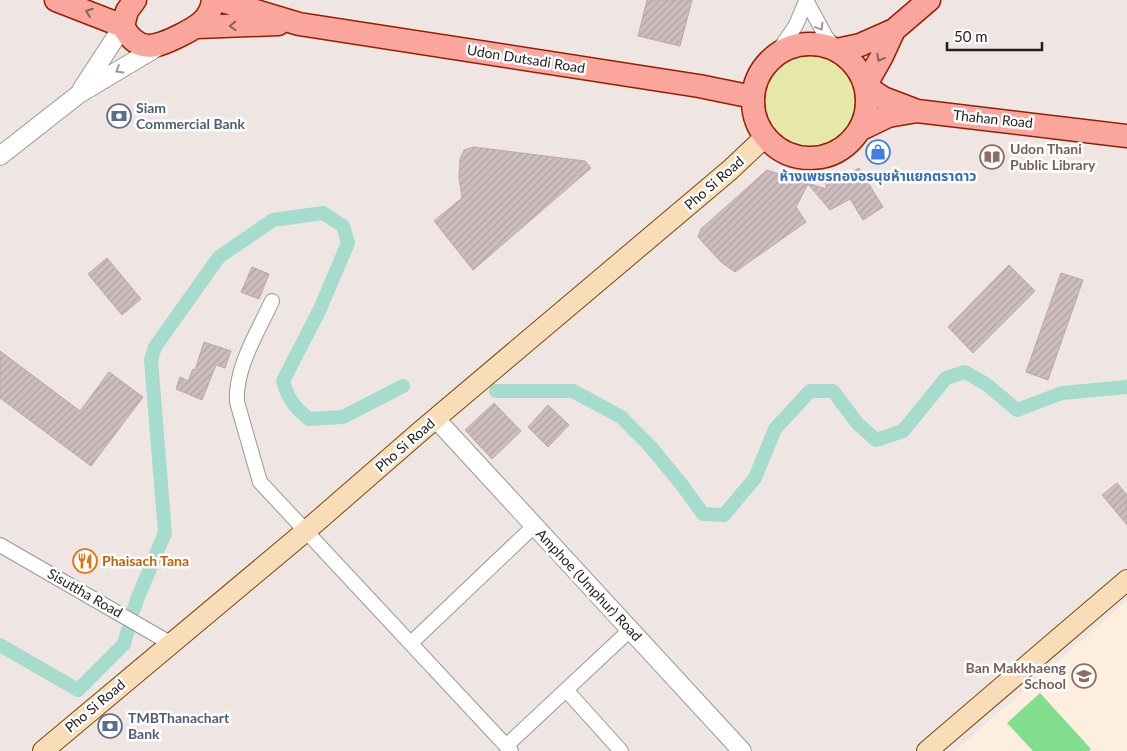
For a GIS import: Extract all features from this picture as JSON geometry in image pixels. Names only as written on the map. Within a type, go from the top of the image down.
[{"type":"main road","points":[[56,0],[123,26]]},
{"type":"main road","points":[[135,0],[127,11],[123,26],[128,36],[139,44],[148,46],[160,46],[197,27],[208,16],[213,0]]},
{"type":"main road","name":"Udon Dutsadi Road","points":[[219,0],[299,24],[699,86],[753,97]]},
{"type":"main road","points":[[837,50],[860,45],[894,30],[929,0]]},
{"type":"main road","name":"Udon Dutsadi Road","points":[[197,27],[299,24]]},
{"type":"main road","points":[[864,86],[882,56],[894,30]]},
{"type":"main road","points":[[818,44],[837,50],[858,69],[867,103],[863,122],[859,130],[844,146],[834,153],[822,157],[796,157],[784,152],[765,137],[757,122],[753,97],[759,75],[774,56],[796,45],[818,44]]},
{"type":"main road","name":"Thahan Road","points":[[864,86],[883,98],[917,111],[1127,136]]},
{"type":"main road","points":[[859,130],[888,116],[917,111]]},
{"type":"main road","name":"Pho Si Road","points":[[43,751],[307,530],[730,170],[765,137]]},
{"type":"main road","points":[[927,751],[1127,580]]},
{"type":"street","points":[[806,1],[826,37],[837,50]]},
{"type":"street","points":[[774,56],[796,25],[806,1]]},
{"type":"street","points":[[79,94],[123,26]]},
{"type":"street","points":[[0,156],[79,94],[160,46]]},
{"type":"street","points":[[272,301],[242,367],[236,390],[237,402],[260,482],[307,530],[509,748],[630,630]]},
{"type":"street","name":"Amphoe (Umphur) Road","points":[[436,419],[737,749]]},
{"type":"street","points":[[411,643],[534,526]]},
{"type":"street","name":"Sisuttha Road","points":[[0,544],[170,643]]},
{"type":"street","points":[[567,690],[621,751]]},
{"type":"shaded area","name":"Ban Makkhaeng School","points":[[1127,601],[1127,751],[955,751]]},
{"type":"green space","points":[[811,54],[828,58],[843,68],[853,83],[857,100],[853,117],[843,132],[828,142],[811,146],[794,142],[779,132],[769,117],[765,100],[769,83],[779,68],[794,58]]},
{"type":"green space","points":[[1040,693],[1091,749],[1089,751],[1033,751],[1007,723]]},
{"type":"building","points":[[647,0],[692,0],[680,46],[638,36]]},
{"type":"building","points":[[474,147],[585,161],[591,168],[473,270],[434,221],[462,198],[459,177],[460,159],[464,150]]},
{"type":"building","points":[[859,168],[883,207],[863,220],[850,199],[830,210],[808,184],[796,207],[806,222],[735,272],[721,262],[698,237],[701,229],[767,170],[826,189],[826,180],[843,177]]},
{"type":"building","points":[[107,258],[141,299],[122,315],[88,274]]},
{"type":"building","points":[[1009,265],[1035,291],[973,353],[948,327]]},
{"type":"building","points":[[252,267],[269,274],[259,299],[241,292]]},
{"type":"building","points":[[1061,273],[1083,280],[1048,380],[1026,372]]},
{"type":"building","points":[[204,342],[231,351],[225,368],[216,365],[202,400],[176,389],[180,377],[188,381],[193,369],[195,370]]},
{"type":"building","points":[[0,351],[80,411],[109,372],[143,397],[91,466],[0,398]]},
{"type":"building","points":[[494,403],[521,431],[492,459],[465,430]]},
{"type":"building","points":[[548,405],[569,425],[548,447],[528,427]]},
{"type":"building","points":[[1117,483],[1127,495],[1127,525],[1102,495]]},
{"type":"waterway","points":[[134,609],[165,533],[151,360],[155,347],[219,257],[273,220],[323,213],[343,226],[348,243],[320,309],[283,381],[289,398],[299,411],[309,419],[343,417],[403,386]]},
{"type":"waterway","points":[[496,391],[573,391],[621,417],[650,446],[703,514],[724,515],[755,478],[775,429],[810,391],[833,391],[858,424],[876,440],[903,431],[946,378],[965,372],[986,384],[1017,410],[1062,393],[1127,387]]},
{"type":"waterway","points":[[0,645],[78,690],[124,644],[128,630]]},
{"type":"place","name":"Siam Commercial Bank","points":[[119,116]]},
{"type":"place","name":"ห้างเพชรทองอรนุชห้าแยกตราดาว","points":[[878,152]]},
{"type":"place","name":"Udon Thani Public Library","points":[[992,157]]},
{"type":"place","name":"Phaisach Tana","points":[[85,561]]},
{"type":"place","name":"Ban Makkhaeng School","points":[[1084,676]]},
{"type":"place","name":"TMBThanachart Bank","points":[[110,726]]}]
